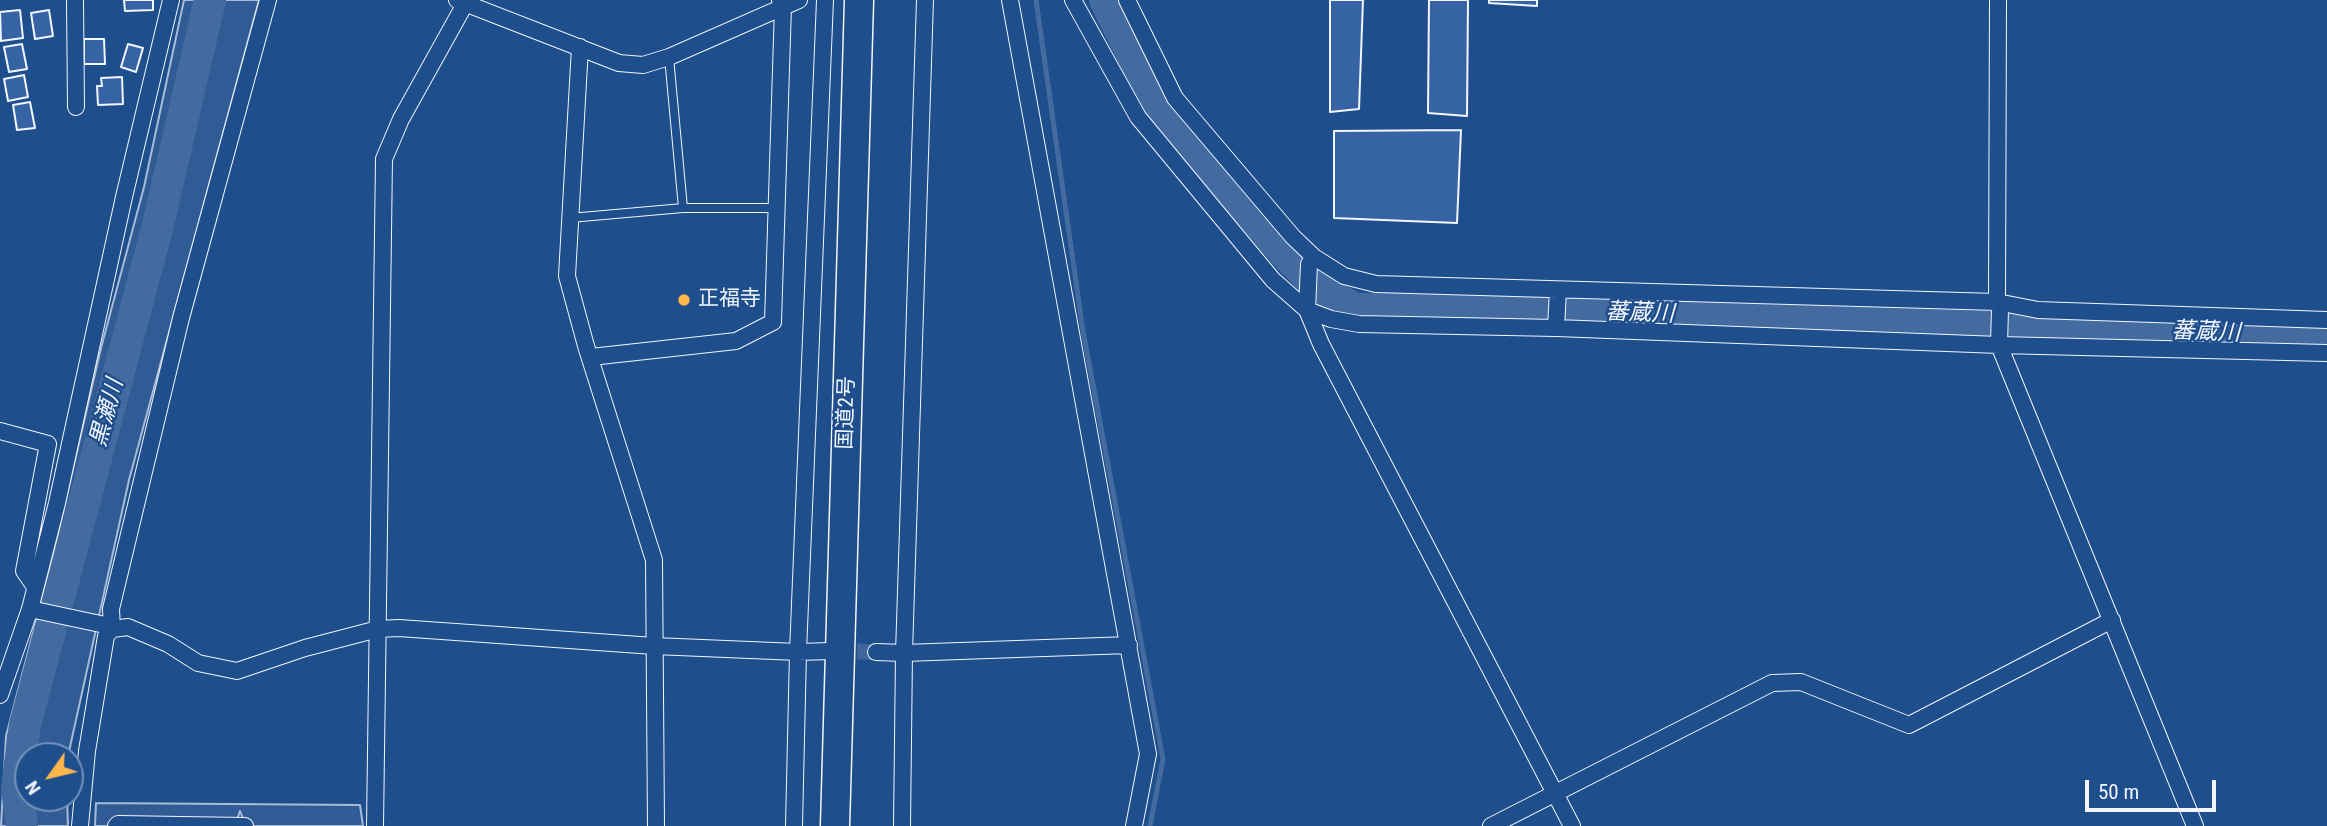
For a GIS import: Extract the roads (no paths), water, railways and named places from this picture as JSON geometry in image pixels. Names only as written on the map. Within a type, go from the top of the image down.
[{"type":"highway","name":"国道2号","points":[[835,826],[859,0]]},
{"type":"street","points":[[75,0],[75,107]]},
{"type":"street","points":[[0,695],[33,610],[35,587],[57,503],[124,197],[171,0]]},
{"type":"street","points":[[80,826],[87,751],[111,609],[181,318],[268,0]]},
{"type":"street","points":[[375,826],[384,159],[401,119],[461,2],[619,63],[643,65],[669,57],[782,3],[799,0]]},
{"type":"street","points":[[794,826],[825,0]]},
{"type":"street","points":[[902,826],[904,653],[925,0]]},
{"type":"street","points":[[1010,0],[1148,754],[1134,826]]},
{"type":"street","points":[[1073,0],[1138,117],[1273,280],[1307,309],[1331,319],[1359,324],[1556,328],[1999,345],[2327,352]]},
{"type":"street","points":[[1128,0],[1175,98],[1311,261],[1344,275],[1376,284],[1557,293],[1998,306],[2038,310],[2327,320]]},
{"type":"street","points":[[1998,0],[1999,345],[2195,826]]},
{"type":"street","points":[[591,357],[736,341],[774,322],[782,3]]},
{"type":"street","points":[[580,47],[567,276],[654,560],[656,826]]},
{"type":"street","points":[[1311,261],[1307,309],[1321,344],[1572,826]]},
{"type":"street","points":[[1556,328],[1557,293]]},
{"type":"street","points":[[0,431],[47,444],[24,571],[35,587]]},
{"type":"street","points":[[33,610],[109,627],[128,626],[168,644],[198,663],[237,671],[305,648],[378,629],[399,628],[654,646],[831,651]]},
{"type":"street","points":[[1491,826],[1772,683],[1801,682],[1909,725],[2112,620]]},
{"type":"street","points":[[876,652],[1129,645]]},
{"type":"street","points":[[116,826],[245,826]]},
{"type":"lane","points":[[669,57],[683,208]]},
{"type":"lane","points":[[570,218],[683,208],[778,208]]},
{"type":"waterway","name":"黒瀬川","points":[[22,826],[17,788],[25,725],[158,225],[210,0]]},
{"type":"waterway","points":[[1036,0],[1083,331],[1163,759],[1150,826]]},
{"type":"waterway","name":"蕃蔵川","points":[[1105,0],[1149,88],[1167,117],[1287,256],[1325,293],[1356,309],[1479,308],[1629,316],[2327,337]]},
{"type":"tunnel","points":[[833,651],[876,652]]},
{"type":"place","name":"正福寺","points":[[684,300]]}]
